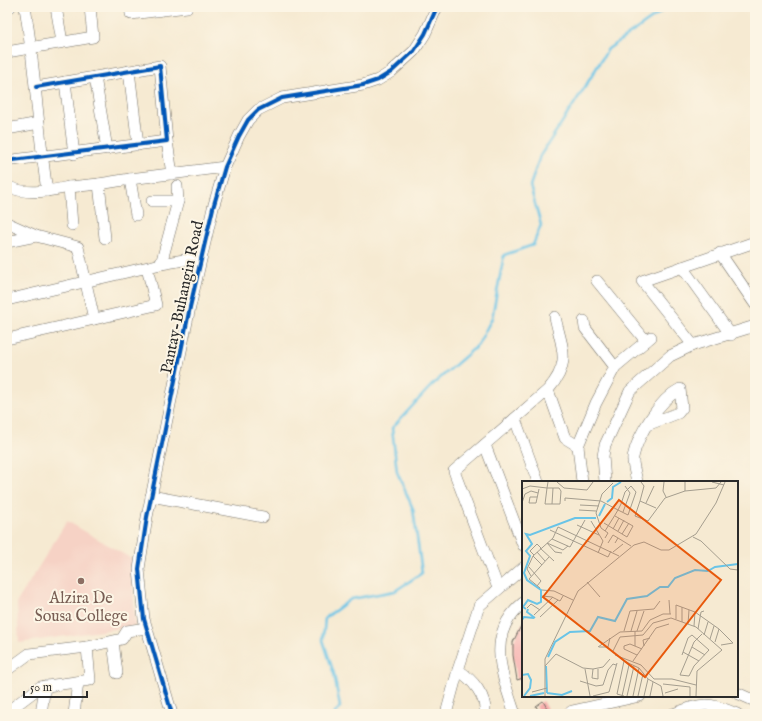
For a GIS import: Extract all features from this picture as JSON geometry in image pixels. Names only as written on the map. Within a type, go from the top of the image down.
[{"type":"street","points":[[25,7],[36,87],[41,155],[46,191]]},
{"type":"street","points":[[56,7],[62,42]]},
{"type":"street","points":[[7,52],[93,37],[90,7]]},
{"type":"street","points":[[130,7],[131,14],[187,7]]},
{"type":"street","name":"Pantay-Buhangin Road","points":[[172,714],[146,628],[139,569],[152,496],[202,257],[225,167],[242,130],[248,120],[258,110],[282,98],[363,85],[378,80],[391,72],[414,50],[425,34],[437,7]]},
{"type":"street","points":[[36,87],[160,66],[167,141],[172,174]]},
{"type":"street","points":[[129,71],[138,145]]},
{"type":"street","points":[[95,77],[107,149]]},
{"type":"street","points":[[65,82],[74,154]]},
{"type":"street","points":[[7,129],[39,123]]},
{"type":"street","points":[[12,160],[41,155],[74,154],[167,141]]},
{"type":"street","points":[[7,186],[17,191],[46,191],[225,167]]},
{"type":"street","points":[[130,179],[136,215]]},
{"type":"street","points":[[99,184],[105,238]]},
{"type":"street","points":[[161,264],[178,201],[177,186]]},
{"type":"street","points":[[69,187],[72,225]]},
{"type":"street","points":[[152,201],[178,201]]},
{"type":"street","points":[[7,223],[36,236],[78,247],[94,319]]},
{"type":"street","points":[[7,242],[36,236]]},
{"type":"street","points":[[693,345],[642,281],[720,253],[755,243]]},
{"type":"street","points":[[720,253],[755,304]]},
{"type":"street","points":[[7,300],[86,283],[161,264],[202,257]]},
{"type":"street","points":[[682,267],[731,335]]},
{"type":"street","points":[[7,339],[156,305],[147,268]]},
{"type":"street","points":[[582,481],[578,446],[596,403],[616,367],[649,339],[596,281]]},
{"type":"street","points":[[498,588],[454,471],[548,390],[560,377],[564,364],[555,316]]},
{"type":"street","points":[[584,321],[585,328],[616,367]]},
{"type":"street","points":[[605,481],[603,456],[605,445],[626,397],[670,356],[693,345],[731,335],[755,326]]},
{"type":"street","points":[[548,390],[565,438],[578,446]]},
{"type":"street","points":[[515,419],[538,481]]},
{"type":"street","points":[[637,481],[633,458],[647,425]]},
{"type":"street","points":[[485,445],[522,543]]},
{"type":"street","points":[[152,496],[262,517]]},
{"type":"street","points":[[446,714],[458,670],[479,606],[522,569]]},
{"type":"street","points":[[515,714],[502,674],[499,655],[502,632],[512,612],[522,604]]},
{"type":"street","points":[[7,670],[29,654],[87,647],[113,642],[122,639],[127,631],[146,628]]},
{"type":"street","points":[[113,642],[117,673]]},
{"type":"street","points":[[7,712],[40,687],[90,680],[87,647]]},
{"type":"street","points":[[458,670],[470,677],[476,685],[485,706],[485,714]]},
{"type":"street","points":[[74,714],[78,682]]},
{"type":"street","points":[[41,714],[45,686]]},
{"type":"street","points":[[738,693],[755,701]]},
{"type":"street","points":[[568,714],[572,711],[635,697]]},
{"type":"street","points":[[673,714],[717,706],[737,714]]},
{"type":"shaded area","name":"Alzira De Sousa College","points":[[67,521],[132,559],[135,626],[19,643],[17,602]]},
{"type":"building","points":[[522,624],[522,678],[517,680],[513,655],[513,642]]},
{"type":"building","points":[[543,701],[548,710],[540,714],[536,706]]},
{"type":"waterway","points":[[334,714],[340,707],[334,674],[323,640],[325,618],[351,599],[395,591],[422,573],[413,509],[397,472],[392,428],[431,386],[478,345],[492,318],[504,255],[533,245],[541,225],[530,186],[540,156],[608,49],[668,7]]},
{"type":"cycle path","points":[[172,714],[144,619],[139,569],[147,517],[190,307],[213,208],[225,167],[248,120],[258,110],[282,98],[363,85],[378,80],[391,72],[414,51],[425,34],[437,7]]},
{"type":"cycle path","points":[[13,160],[167,141],[160,66],[36,87]]},
{"type":"place","name":"Alzira De Sousa College","points":[[81,581]]}]
